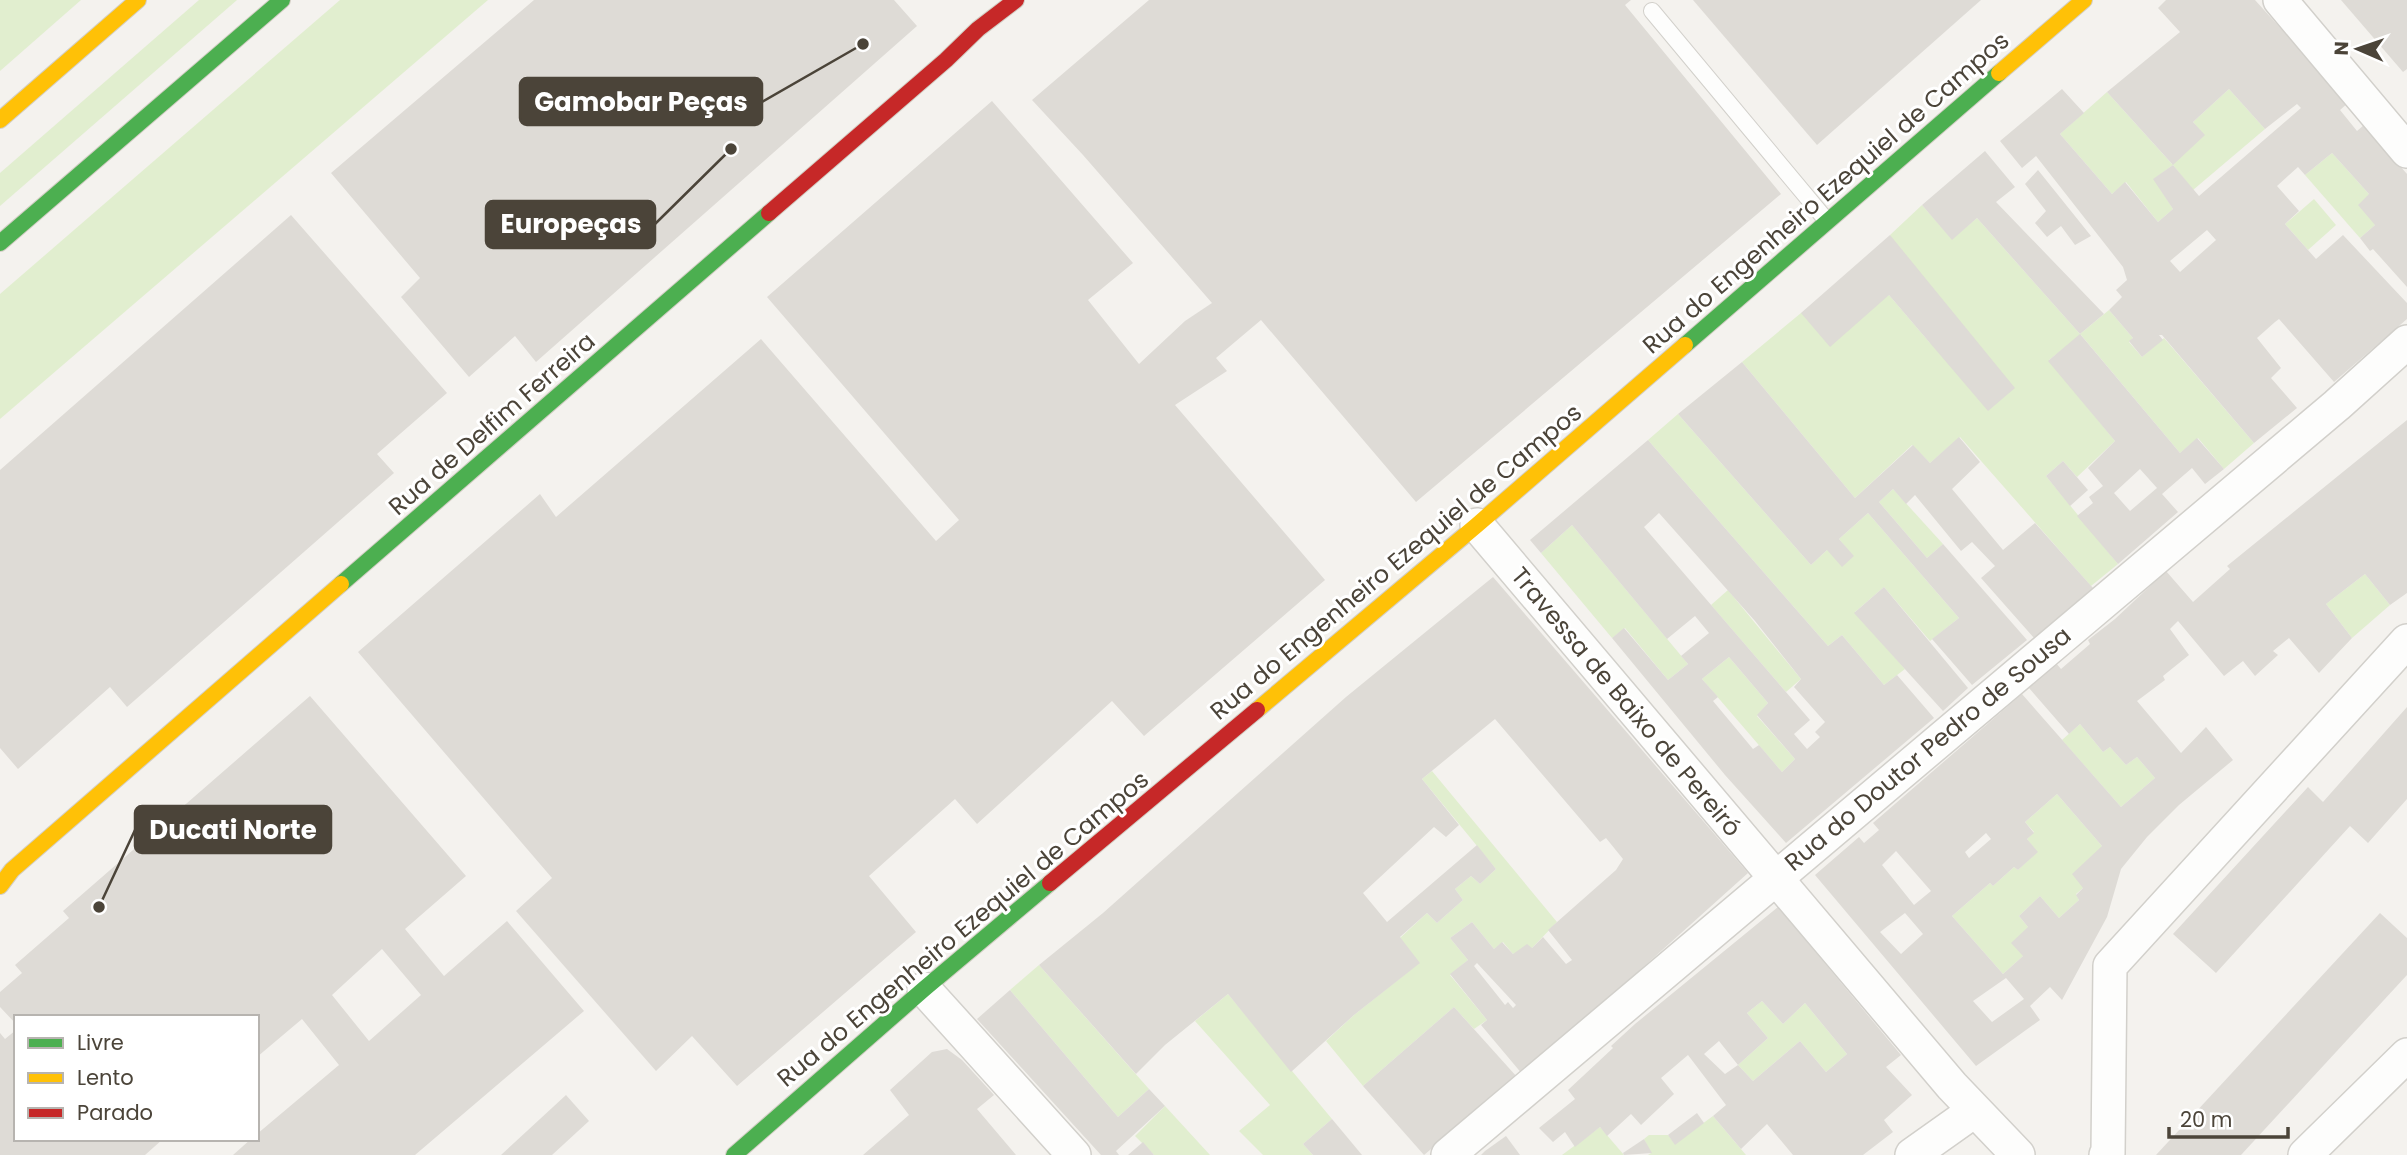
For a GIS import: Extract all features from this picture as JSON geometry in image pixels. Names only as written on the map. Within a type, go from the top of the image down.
[{"type":"main road","points":[[0,120],[138,0]]},
{"type":"main road","points":[[0,243],[282,0]]},
{"type":"main road","name":"Rua de Delfim Ferreira","points":[[0,886],[12,870],[915,87],[978,29],[1016,0]]},
{"type":"main road","name":"Rua do Engenheiro Ezequiel de Campos","points":[[734,1155],[924,989],[1477,525],[2084,0]]},
{"type":"street","points":[[2280,0],[2407,151]]},
{"type":"street","name":"Rua do Doutor Pedro de Sousa","points":[[1448,1155],[2337,405],[2407,342]]},
{"type":"street","name":"Travessa de Baixo de Pereiró","points":[[1477,525],[1974,1111],[2009,1143],[2018,1155]]},
{"type":"street","points":[[2106,1155],[2110,966],[2407,641]]},
{"type":"street","points":[[924,989],[1074,1155]]},
{"type":"street","points":[[2305,1155],[2407,1055]]},
{"type":"street","points":[[1912,1155],[1974,1111]]},
{"type":"lane","points":[[1652,11],[1828,222]]},
{"type":"green space","points":[[0,0],[81,0],[0,71]]},
{"type":"green space","points":[[199,0],[237,0],[0,206],[0,173]]},
{"type":"green space","points":[[340,0],[488,0],[0,419],[0,294]]},
{"type":"green space","points":[[2229,89],[2265,129],[2193,190],[2173,165],[2154,179],[2173,209],[2158,222],[2126,182],[2112,194],[2060,134],[2107,92],[2172,164],[2204,135],[2193,122]]},
{"type":"green space","points":[[2332,153],[2369,194],[2375,225],[2360,238],[2305,175]]},
{"type":"green space","points":[[2314,199],[2336,225],[2308,250],[2285,224]]},
{"type":"green space","points":[[1922,205],[1952,239],[1977,218],[2080,334],[2109,310],[2133,338],[2129,342],[2142,357],[2164,338],[2254,443],[2224,469],[2198,438],[2180,453],[2081,335],[2049,360],[2115,441],[2077,477],[2063,461],[2046,476],[2118,564],[2091,586],[1960,437],[1930,463],[1912,445],[1855,498],[1742,362],[1801,313],[1889,295],[1930,343],[1890,235]]},
{"type":"green space","points":[[1678,414],[1811,565],[1827,550],[1853,556],[1839,539],[1868,513],[1959,618],[1930,641],[1884,587],[1855,612],[1905,669],[1884,685],[1842,635],[1828,646],[1648,440]]},
{"type":"green space","points":[[1893,489],[1943,544],[1927,558],[1879,502]]},
{"type":"green space","points":[[1572,525],[1688,664],[1668,680],[1625,628],[1612,638],[1541,553]]},
{"type":"green space","points":[[2365,574],[2390,605],[2352,638],[2326,604]]},
{"type":"green space","points":[[1728,590],[1801,679],[1786,692],[1711,605]]},
{"type":"green space","points":[[1729,657],[1768,703],[1757,716],[1795,759],[1782,772],[1702,679]]},
{"type":"green space","points":[[2080,724],[2103,752],[2110,747],[2126,765],[2137,757],[2155,778],[2121,807],[2062,740]]},
{"type":"green space","points":[[1432,771],[1557,922],[1532,948],[1513,954],[1503,942],[1494,949],[1472,922],[1450,938],[1468,960],[1450,975],[1487,1020],[1474,1029],[1454,1007],[1363,1086],[1326,1041],[1419,963],[1400,938],[1427,913],[1437,923],[1463,900],[1455,889],[1471,876],[1480,884],[1496,869],[1422,779]]},
{"type":"green space","points":[[2057,794],[2102,846],[2083,888],[2076,894],[2079,900],[2059,918],[2040,896],[2019,916],[2028,927],[2023,956],[2003,974],[1952,916],[1990,883],[1993,886],[2014,867],[2018,870],[2037,852],[2027,839],[2034,832],[2025,822]]},
{"type":"green space","points":[[1039,965],[1149,1089],[1118,1117],[1010,990]]},
{"type":"green space","points":[[1228,994],[1332,1119],[1303,1144],[1313,1155],[1263,1155],[1239,1131],[1270,1105],[1195,1021]]},
{"type":"green space","points":[[1762,1001],[1783,1024],[1805,1003],[1847,1054],[1826,1072],[1800,1041],[1753,1081],[1738,1065],[1768,1038],[1747,1013]]},
{"type":"green space","points":[[1165,1106],[1210,1155],[1154,1155],[1135,1136]]},
{"type":"green space","points":[[1713,1116],[1746,1155],[1648,1155],[1651,1153],[1644,1139],[1649,1135],[1668,1135],[1675,1144]]},
{"type":"green space","points":[[1600,1127],[1624,1155],[1562,1155]]},
{"type":"building","points":[[534,0],[894,0],[917,26],[536,362],[515,336],[469,377],[401,297],[420,278],[331,173]]},
{"type":"building","points":[[1149,0],[1631,0],[1625,5],[1781,194],[1416,502],[1261,320],[1216,358],[1227,371],[1175,405],[1325,580],[1144,736],[1112,701],[977,824],[955,799],[869,876],[916,932],[737,1086],[692,1036],[656,1071],[516,911],[552,878],[358,652],[540,494],[556,517],[761,339],[936,541],[959,520],[767,297],[992,101],[1133,263],[1088,300],[1139,364],[1185,321],[1212,303],[1032,100]]},
{"type":"building","points":[[1693,0],[1981,0],[1817,145]]},
{"type":"building","points":[[2166,0],[2255,0],[2348,103],[2340,110],[2357,131],[2364,125],[2407,174],[2407,287],[2360,238],[2375,225],[2358,205],[2369,194],[2332,153],[2305,175],[2298,167],[2277,186],[2299,211],[2285,224],[2316,259],[2343,235],[2407,303],[2407,319],[2334,382],[2279,319],[2275,322],[2257,338],[2281,368],[2271,378],[2297,408],[2254,443],[2162,335],[2159,335],[2163,340],[2142,357],[2129,341],[2133,338],[2109,310],[2122,297],[2116,290],[2127,280],[2123,267],[2036,156],[2022,168],[2000,141],[2062,89],[2084,113],[2060,134],[2112,194],[2125,182],[2158,222],[2173,209],[2153,179],[2173,165],[2107,92],[2180,32],[2158,8]],"holes":[[[2229,89],[2265,129],[2297,104],[2301,108],[2199,196],[2173,165],[2205,135],[2193,122]],[[2207,230],[2216,240],[2180,272],[2170,261]]]},
{"type":"building","points":[[2341,0],[2407,0],[2407,69],[2403,72]]},
{"type":"building","points":[[1985,151],[2015,187],[1996,202],[2104,314],[2080,334],[1977,218],[1952,240],[1922,205]]},
{"type":"building","points":[[2038,170],[2091,236],[2075,245],[2061,226],[2047,237],[2035,223],[2046,211],[2025,184]]},
{"type":"building","points":[[291,215],[447,393],[377,454],[394,473],[127,707],[110,687],[18,769],[0,748],[0,470]]},
{"type":"building","points":[[1890,235],[2015,388],[1988,411],[1889,295],[1830,347],[1801,313]]},
{"type":"building","points":[[2080,334],[2180,453],[2197,438],[2224,469],[2205,484],[2192,468],[2162,494],[2178,512],[2118,564],[2077,516],[2093,503],[2089,497],[2103,486],[2088,468],[2115,441],[2048,361]],"holes":[[[2140,469],[2157,488],[2130,511],[2114,493]]]},
{"type":"building","points":[[1742,362],[1855,498],[1913,445],[1930,463],[1959,437],[1980,462],[1952,489],[2003,550],[2035,523],[2093,588],[2034,638],[1981,578],[1995,566],[1972,542],[1961,551],[1915,495],[1906,504],[1893,489],[1879,502],[1927,558],[1943,544],[2027,640],[1972,685],[1932,639],[1959,618],[1868,513],[1839,539],[1854,556],[1842,567],[1827,550],[1811,565],[1678,414]]},
{"type":"building","points":[[2407,420],[2407,593],[2390,605],[2365,574],[2326,604],[2352,638],[2319,673],[2289,638],[2273,651],[2278,655],[2255,676],[2243,661],[2224,676],[2178,621],[2170,629],[2189,655],[2163,676],[2165,680],[2137,701],[2181,753],[2206,727],[2233,760],[2179,805],[2147,837],[2121,869],[2107,917],[2062,1000],[2050,987],[2030,1006],[2040,1020],[1976,1066],[1815,875],[1859,837],[1864,843],[1879,830],[1873,823],[2022,694],[2121,807],[2155,778],[2137,757],[2126,765],[2110,747],[2103,752],[2080,724],[2069,734],[2029,688],[2056,663],[2061,669],[2090,644],[2088,640],[2115,619],[2166,571],[2193,602],[2230,569],[2227,566]],"holes":[[[2057,794],[2102,846],[2072,874],[2083,888],[2076,895],[2079,900],[2059,918],[2040,896],[2019,916],[2028,927],[2011,943],[2023,956],[2003,974],[1952,916],[1990,883],[1993,886],[2014,867],[2018,870],[2038,852],[2027,839],[2034,833],[2025,822]],[[1986,833],[1991,839],[1969,858],[1965,852]],[[1896,851],[1931,891],[1914,905],[1882,865]],[[1905,913],[1923,934],[1901,954],[1880,932]],[[2006,978],[2024,999],[1992,1022],[1973,1001]]]},
{"type":"building","points":[[1648,440],[1828,646],[1842,635],[1884,685],[1897,675],[1934,718],[1786,843],[1725,775],[1612,638],[1624,628],[1668,680],[1688,664],[1681,656],[1709,633],[1695,616],[1667,639],[1572,525],[1541,553],[1530,540]],"holes":[[[1659,513],[1755,621],[1801,679],[1794,687],[1825,722],[1815,732],[1820,737],[1807,749],[1794,734],[1810,720],[1644,527]],[[1729,657],[1768,703],[1757,715],[1795,759],[1782,772],[1759,745],[1753,749],[1713,701],[1718,697],[1702,679]]]},
{"type":"building","points":[[2063,461],[2088,490],[2070,506],[2046,476]]},
{"type":"building","points":[[1493,577],[1748,873],[1523,1075],[1481,1025],[1487,1020],[1450,974],[1468,960],[1450,938],[1472,922],[1494,949],[1502,942],[1513,954],[1527,944],[1532,948],[1543,937],[1566,964],[1572,960],[1548,930],[1616,870],[1623,859],[1606,838],[1600,842],[1495,719],[1422,779],[1459,825],[1446,837],[1434,827],[1363,893],[1387,922],[1477,845],[1496,869],[1480,884],[1471,876],[1455,889],[1463,900],[1437,923],[1427,913],[1400,937],[1420,963],[1354,1015],[1291,1072],[1228,994],[1165,1045],[1136,1074],[1039,965],[1103,913],[1346,697]],"holes":[[[1477,963],[1516,1005],[1513,1008],[1508,1002],[1505,1005],[1474,966]]]},
{"type":"building","points":[[1884,587],[1968,688],[1943,711],[1854,613]]},
{"type":"building","points":[[310,696],[466,876],[405,929],[444,976],[507,921],[584,1011],[415,1155],[233,1155],[249,1141],[259,1141],[259,1132],[339,1065],[302,1019],[259,1055],[259,1015],[14,1015],[14,1022],[0,1007],[0,992],[22,973],[15,965],[69,918],[63,911]],"holes":[[[382,949],[421,995],[369,1041],[332,995]]]},
{"type":"building","points":[[2407,707],[2407,799],[2368,843],[2350,826],[2216,973],[2173,934],[2308,787],[2323,802]]},
{"type":"building","points":[[1778,907],[1901,1055],[1886,1067],[1912,1095],[1884,1120],[1893,1132],[1863,1155],[1793,1155],[1767,1124],[1741,1149],[1713,1116],[1726,1105],[1688,1055],[1661,1078],[1674,1094],[1641,1125],[1631,1114],[1607,1136],[1600,1127],[1575,1147],[1565,1132],[1553,1142],[1539,1128],[1575,1099],[1568,1090],[1635,1024]],"holes":[[[1762,1001],[1783,1024],[1805,1003],[1847,1054],[1826,1072],[1800,1041],[1753,1081],[1738,1065],[1768,1038],[1747,1013]],[[1719,1041],[1738,1065],[1725,1074],[1704,1054]]]},
{"type":"building","points":[[2380,913],[2407,938],[2407,975],[2241,1155],[2156,1155]]},
{"type":"building","points":[[1010,990],[1118,1117],[1149,1089],[1165,1106],[1116,1151],[1119,1155],[1101,1155],[977,1019]]},
{"type":"building","points":[[1454,1007],[1517,1077],[1424,1155],[1363,1086]]},
{"type":"building","points":[[14,1032],[14,1141],[161,1141],[145,1155],[0,1155],[0,1033],[5,1039]]},
{"type":"building","points":[[947,1049],[962,1060],[994,1095],[977,1109],[1016,1155],[863,1155],[909,1115],[890,1090],[932,1052]]},
{"type":"building","points":[[566,1095],[589,1121],[552,1155],[501,1155]]},
{"type":"building","points":[[1697,1113],[1704,1123],[1675,1145],[1668,1135]]},
{"type":"building","points":[[1332,1119],[1362,1155],[1313,1155],[1303,1144]]},
{"type":"building","points":[[1506,1136],[1520,1155],[1481,1155],[1485,1151]]},
{"type":"building","points":[[1644,1139],[1652,1153],[1624,1155],[1623,1153]]},
{"type":"building","points":[[1143,1142],[1154,1155],[1128,1155]]},
{"type":"traffic: fast","points":[[0,243],[282,0]]},
{"type":"traffic: fast","points":[[1685,345],[1999,73]]},
{"type":"traffic: fast","points":[[341,584],[769,213]]},
{"type":"traffic: fast","points":[[734,1155],[1050,883]]},
{"type":"traffic: slow","points":[[0,120],[138,0]]},
{"type":"traffic: slow","points":[[1999,73],[2084,0]]},
{"type":"traffic: slow","points":[[1257,710],[1685,345]]},
{"type":"traffic: slow","points":[[0,886],[12,870],[341,584]]},
{"type":"traffic: jam","points":[[769,213],[946,60],[978,29],[1016,0]]},
{"type":"traffic: jam","points":[[1050,883],[1257,710]]},
{"type":"place","name":"Gamobar Peças","points":[[863,44]]},
{"type":"place","name":"Europeças","points":[[731,149]]},
{"type":"place","name":"Ducati Norte","points":[[99,907]]}]
